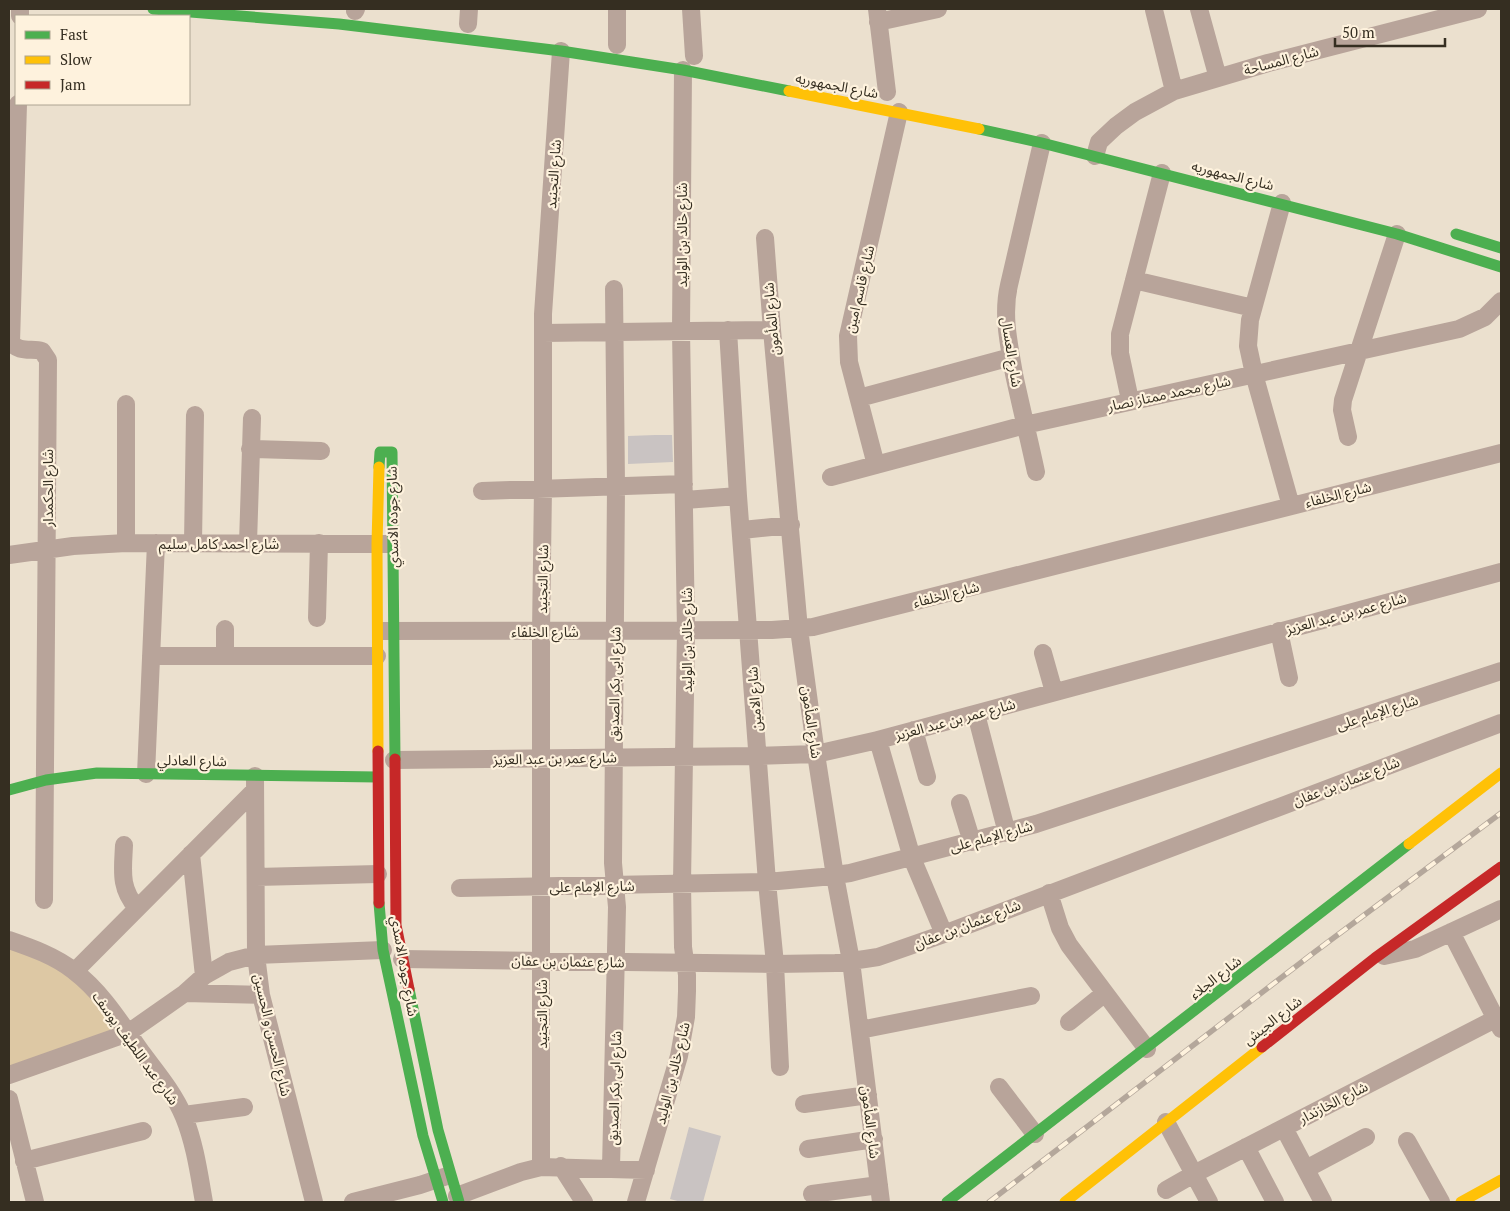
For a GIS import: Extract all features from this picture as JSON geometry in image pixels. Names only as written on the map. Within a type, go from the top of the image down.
[{"type":"street","name":"شارع الجمهوريه","points":[[153,9],[340,24],[561,51],[691,59],[899,112],[1042,143],[1100,146],[1162,173],[1397,234],[1501,267]]},
{"type":"street","points":[[617,9],[617,45]]},
{"type":"street","name":"شارع خالد بن الوليد","points":[[636,1202],[683,1036],[687,990],[686,963],[683,947],[682,884],[686,630],[682,331],[691,9]]},
{"type":"street","points":[[887,92],[878,16],[938,9]]},
{"type":"street","points":[[1199,9],[1218,78]]},
{"type":"street","name":"شارع المساحة","points":[[1100,146],[1135,112],[1174,92],[1298,54],[1478,9]]},
{"type":"street","points":[[1154,10],[1174,92]]},
{"type":"street","name":"شارع التجنيد","points":[[541,1167],[543,333],[561,51]]},
{"type":"street","name":"شارع الحكمدار","points":[[18,105],[13,127],[11,346],[19,349],[42,351],[48,360],[44,900]]},
{"type":"street","name":"شارع قاسم امين","points":[[876,465],[847,353],[848,336],[899,112]]},
{"type":"street","name":"شارع العسال","points":[[1036,472],[1011,357],[1005,318],[1006,296],[1042,143]]},
{"type":"street","points":[[1130,400],[1119,344],[1122,325],[1162,173]]},
{"type":"street","points":[[1282,203],[1253,308],[1248,333],[1248,346],[1254,374],[1292,506]]},
{"type":"street","points":[[1448,232],[1501,248]]},
{"type":"street","points":[[1348,437],[1342,403],[1397,234]]},
{"type":"street","name":"شارع المأمون","points":[[765,238],[800,628],[816,754],[835,876],[851,961],[881,1202]]},
{"type":"street","points":[[1134,280],[1253,308]]},
{"type":"street","name":"شارع ابى بكر الصديق","points":[[611,1168],[617,962],[617,907],[613,863],[616,486],[614,289]]},
{"type":"street","name":"شارع محمد ممتاز نصار","points":[[831,477],[1025,425],[1130,400],[1459,329],[1485,317],[1501,301]]},
{"type":"street","name":"شارع الامين","points":[[728,330],[738,496],[767,882],[775,964],[780,1067]]},
{"type":"street","points":[[543,333],[772,330]]},
{"type":"street","points":[[859,398],[1011,357]]},
{"type":"street","points":[[126,404],[126,542]]},
{"type":"street","points":[[192,543],[195,415]]},
{"type":"street","points":[[248,543],[252,418]]},
{"type":"street","points":[[250,449],[321,451]]},
{"type":"street","name":"شارع جوده الاسدي","points":[[453,1200],[442,1178],[423,1136],[383,950],[380,926],[377,656],[385,631],[385,544],[379,452],[390,451],[385,544],[385,631],[394,760],[395,908],[402,959],[438,1130],[442,1178],[453,1200]]},
{"type":"street","name":"شارع الخلفاء","points":[[385,631],[749,630],[800,628],[826,624],[1501,453]]},
{"type":"street","points":[[482,491],[616,486],[738,496]]},
{"type":"street","points":[[742,530],[791,525]]},
{"type":"street","name":"شارع احمد كامل سليم","points":[[9,555],[47,549],[126,542],[385,544]]},
{"type":"street","points":[[146,774],[156,543]]},
{"type":"street","points":[[317,618],[319,544]]},
{"type":"street","name":"شارع عمر بن عبد العزيز","points":[[394,760],[816,754],[976,714],[1279,631],[1500,577]]},
{"type":"street","points":[[224,656],[225,629]]},
{"type":"street","points":[[1279,631],[1289,678]]},
{"type":"street","points":[[1043,653],[1054,692]]},
{"type":"street","points":[[152,656],[377,656]]},
{"type":"street","name":"شارع الإمام على","points":[[460,888],[767,882],[835,876],[1007,833],[1501,671]]},
{"type":"street","points":[[976,714],[1007,833]]},
{"type":"street","name":"شارع عثمان بن عفان","points":[[402,959],[775,964],[851,961],[878,956],[944,934],[1501,722]]},
{"type":"street","points":[[914,730],[927,777]]},
{"type":"street","points":[[878,740],[912,858],[944,934]]},
{"type":"street","name":"شارع العادلي","points":[[9,790],[46,780],[97,773],[146,774],[255,783],[377,777]]},
{"type":"street","name":"شارع الجلاء","points":[[947,1202],[1501,773]]},
{"type":"street","points":[[75,971],[191,854],[255,783]]},
{"type":"street","name":"شارع الحسن و الحسين","points":[[255,783],[256,955],[261,995],[314,1202]]},
{"type":"street","points":[[960,804],[972,842]]},
{"type":"street","points":[[124,844],[123,883],[137,908]]},
{"type":"street","points":[[191,854],[204,976]]},
{"type":"street","name":"شارع الجيش","points":[[1071,1200],[1166,1122],[1375,958],[1501,867]]},
{"type":"street","points":[[256,877],[378,874]]},
{"type":"street","points":[[1050,893],[1064,937],[1147,1049]]},
{"type":"street","points":[[1375,958],[1415,948],[1501,909]]},
{"type":"street","points":[[1451,932],[1499,1021]]},
{"type":"street","name":"شارع عبد اللطيف يوسف","points":[[9,940],[44,952],[75,971],[96,992],[128,1033],[169,1089],[184,1115],[193,1144],[204,1202]]},
{"type":"street","points":[[9,1075],[128,1033],[185,993],[204,976],[229,962],[256,955],[383,950]]},
{"type":"street","points":[[185,993],[261,995]]},
{"type":"street","points":[[1069,1022],[1105,993]]},
{"type":"street","points":[[860,1030],[1031,996]]},
{"type":"street","name":"شارع الخازندار","points":[[1166,1190],[1246,1147],[1499,1021]]},
{"type":"street","points":[[999,1087],[1035,1134]]},
{"type":"street","points":[[804,1104],[868,1095]]},
{"type":"street","points":[[9,1099],[35,1202]]},
{"type":"street","points":[[184,1115],[244,1107]]},
{"type":"street","points":[[1166,1122],[1209,1202]]},
{"type":"street","points":[[1284,1128],[1324,1202]]},
{"type":"street","points":[[24,1162],[142,1131]]},
{"type":"street","points":[[1306,1169],[1366,1137]]},
{"type":"street","points":[[808,1149],[874,1140]]},
{"type":"street","points":[[1407,1141],[1441,1202]]},
{"type":"street","points":[[1246,1147],[1275,1202]]},
{"type":"street","points":[[561,1166],[584,1202]]},
{"type":"street","points":[[453,1200],[521,1172],[541,1167],[561,1166],[646,1170]]},
{"type":"street","points":[[352,1202],[442,1178]]},
{"type":"street","name":"شارع جوده الاسدي","points":[[431,1202],[442,1178]]},
{"type":"street","points":[[1461,1202],[1501,1180]]},
{"type":"street","points":[[812,1194],[879,1184]]},
{"type":"shaded area","points":[[9,942],[72,970],[126,1032],[9,1075]]},
{"type":"building","points":[[672,435],[673,462],[628,464],[628,436]]},
{"type":"building","points":[[689,1127],[721,1136],[703,1202],[681,1202],[670,1199]]},
{"type":"railway","points":[[989,1202],[1316,951],[1501,813]]},
{"type":"traffic: fast","points":[[153,9],[339,24],[561,51],[683,70],[789,91]]},
{"type":"traffic: fast","points":[[979,129],[1042,143],[1397,234],[1501,267]]},
{"type":"traffic: fast","points":[[1456,234],[1501,248]]},
{"type":"traffic: fast","points":[[379,467],[380,452],[392,452],[395,759]]},
{"type":"traffic: fast","points":[[9,790],[46,780],[97,773],[377,777]]},
{"type":"traffic: fast","points":[[947,1202],[1409,844]]},
{"type":"traffic: fast","points":[[379,903],[383,950],[423,1136],[443,1202]]},
{"type":"traffic: fast","points":[[409,989],[438,1130],[459,1202]]},
{"type":"traffic: slow","points":[[789,91],[979,129]]},
{"type":"traffic: slow","points":[[378,751],[377,544],[379,467]]},
{"type":"traffic: slow","points":[[1409,844],[1501,773]]},
{"type":"traffic: slow","points":[[1065,1202],[1262,1047]]},
{"type":"traffic: slow","points":[[1461,1202],[1501,1180]]},
{"type":"traffic: jam","points":[[378,751],[379,903]]},
{"type":"traffic: jam","points":[[395,759],[396,925],[409,989]]},
{"type":"traffic: jam","points":[[1262,1047],[1375,958],[1501,867]]}]
